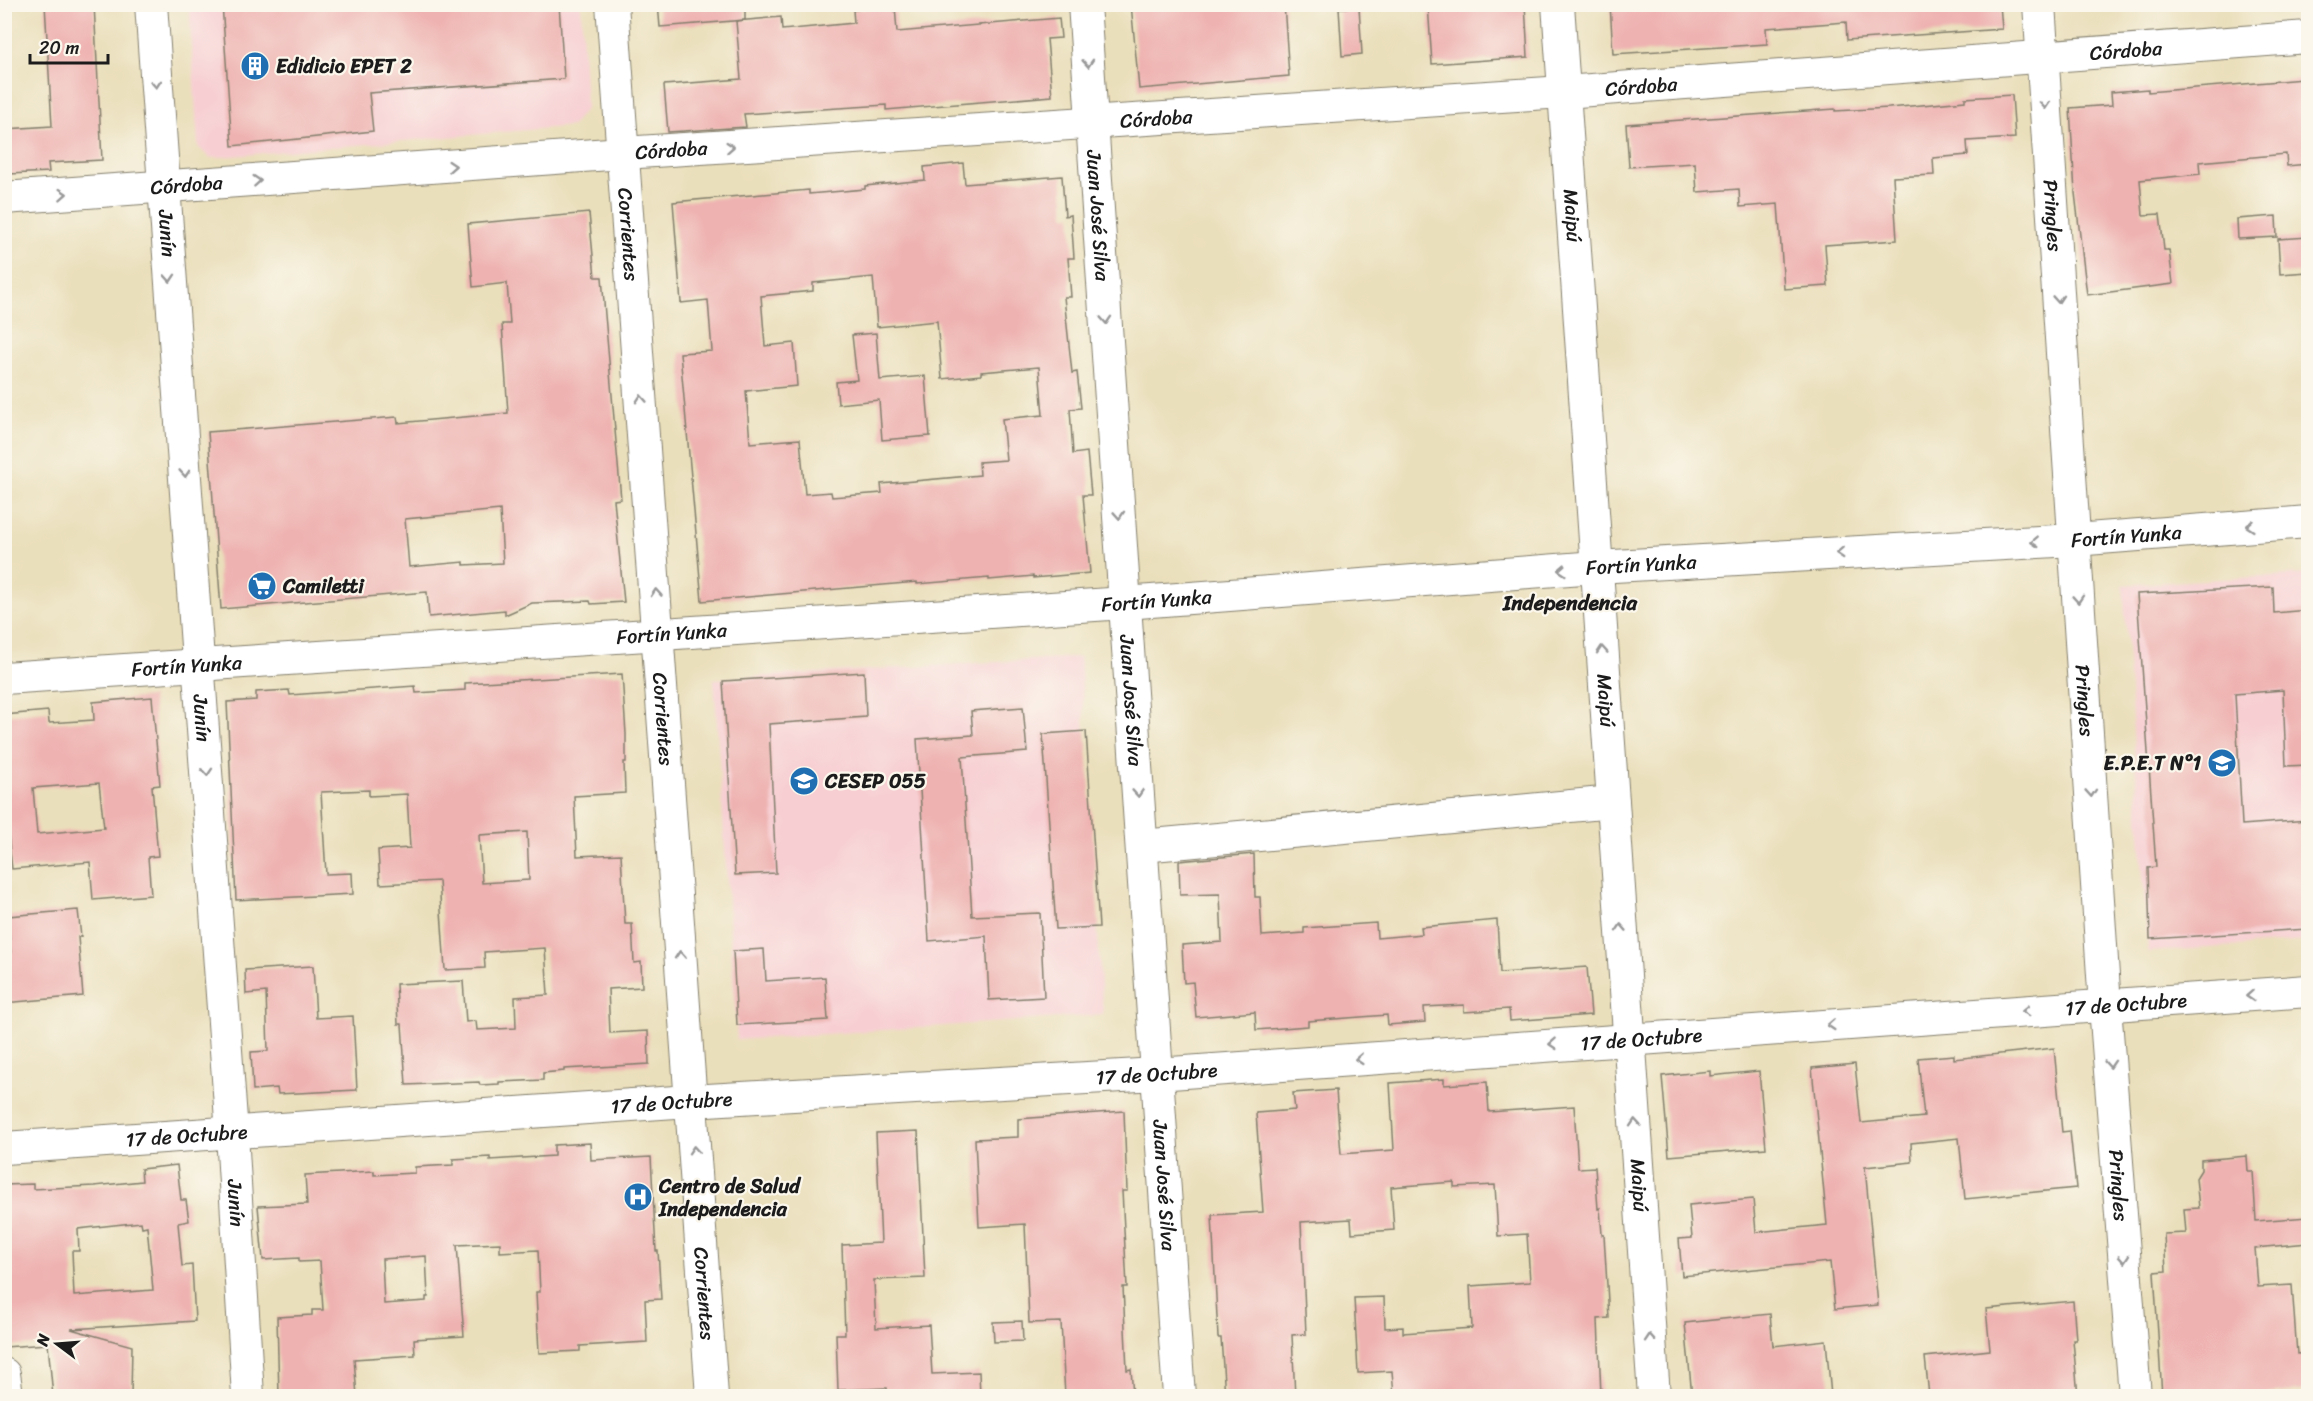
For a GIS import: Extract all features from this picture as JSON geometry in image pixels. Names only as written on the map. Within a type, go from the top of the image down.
[{"type":"street","name":"Junín","points":[[151,4],[232,1134],[248,1396]]},
{"type":"street","name":"Corrientes","points":[[612,4],[659,633],[712,1396]]},
{"type":"street","name":"Juan José Silva","points":[[1084,4],[1179,1396]]},
{"type":"street","name":"Maipú","points":[[1558,4],[1654,1396]]},
{"type":"street","name":"Pringles","points":[[2039,4],[2105,1006],[2135,1396]]},
{"type":"street","name":"Córdoba","points":[[4,198],[623,153],[1564,92],[2308,38]]},
{"type":"street","name":"Fortín Yunka","points":[[4,678],[1125,603],[1596,567],[2074,540],[2308,522]]},
{"type":"street","points":[[1142,846],[1613,802]]},
{"type":"street","name":"17 de Octubre","points":[[4,1148],[690,1101],[1157,1074],[2308,991]]},
{"type":"shaded area","points":[[189,5],[581,5],[586,108],[572,126],[210,158],[198,147]]},
{"type":"shaded area","name":"E.P.E.T N°1","points":[[2308,574],[2308,941],[2148,952],[2123,585]]},
{"type":"shaded area","points":[[1080,657],[1103,1015],[737,1040],[714,679]]},
{"type":"building","points":[[45,4],[94,4],[102,160],[48,163],[49,172],[9,174],[6,129],[52,126]]},
{"type":"building","points":[[222,4],[559,4],[564,79],[369,93],[373,131],[232,146]]},
{"type":"building","points":[[658,4],[745,4],[745,20],[660,27]]},
{"type":"building","points":[[1131,4],[1284,4],[1289,76],[1139,89]]},
{"type":"building","points":[[1428,4],[1525,4],[1528,57],[1432,64]]},
{"type":"building","points":[[1610,4],[2000,4],[2002,29],[1847,40],[1846,22],[1766,28],[1767,44],[1613,54]]},
{"type":"building","points":[[895,6],[897,32],[1059,18],[1061,38],[1047,39],[1052,96],[886,110],[886,105],[744,114],[746,127],[668,132],[664,85],[741,79],[736,21],[781,17],[782,30],[854,23],[853,10]]},
{"type":"building","points":[[1359,7],[1362,54],[1342,56],[1339,8]]},
{"type":"building","points":[[2303,79],[2305,104],[2308,104],[2308,164],[2287,166],[2286,154],[2199,162],[2200,174],[2140,180],[2143,215],[2160,214],[2164,250],[2169,250],[2173,284],[2087,295],[2075,193],[2070,108],[2112,105],[2111,92],[2148,89],[2148,92]]},
{"type":"building","points":[[2012,95],[2015,138],[1967,141],[1968,155],[1933,158],[1934,175],[1893,177],[1897,240],[1825,245],[1828,286],[1784,289],[1778,204],[1740,207],[1739,189],[1697,192],[1695,163],[1629,167],[1626,124],[1835,109],[1835,111],[1889,108],[1965,101],[1965,98]]},
{"type":"building","points":[[963,163],[965,184],[1062,176],[1065,216],[1071,215],[1074,258],[1068,258],[1071,297],[1064,297],[1072,373],[1077,372],[1081,408],[1070,409],[1073,454],[1087,452],[1091,495],[1083,495],[1090,573],[1033,578],[1033,576],[989,580],[989,578],[917,584],[917,582],[702,601],[680,353],[712,351],[708,300],[681,303],[673,202],[809,190],[809,194],[865,189],[865,186],[925,180],[924,167]],"holes":[[[873,277],[877,327],[937,321],[942,379],[981,375],[981,372],[1039,367],[1043,415],[1002,419],[1006,460],[979,462],[980,475],[881,484],[882,493],[832,497],[831,492],[805,494],[800,439],[750,443],[746,391],[797,386],[794,343],[765,346],[761,296],[813,291],[813,283]]]},
{"type":"building","points":[[589,213],[595,277],[602,277],[621,499],[614,500],[624,602],[532,603],[505,615],[505,610],[429,617],[427,592],[221,609],[208,432],[397,417],[398,423],[508,413],[502,324],[510,324],[507,283],[473,287],[468,224]],"holes":[[[500,510],[503,563],[464,565],[464,562],[409,567],[405,519]]]},
{"type":"building","points":[[2276,216],[2277,237],[2238,239],[2237,219]]},
{"type":"building","points":[[2308,237],[2308,272],[2280,274],[2278,239]]},
{"type":"building","points":[[876,333],[880,380],[925,376],[930,436],[882,440],[879,400],[838,404],[836,382],[857,380],[852,335]]},
{"type":"building","name":"E.P.E.T N°1","points":[[2273,587],[2274,613],[2308,610],[2308,765],[2286,766],[2283,690],[2235,694],[2242,825],[2308,820],[2308,929],[2150,939],[2148,868],[2156,867],[2137,594]]},
{"type":"building","points":[[864,672],[866,717],[769,724],[776,873],[735,875],[723,681]]},
{"type":"building","points":[[622,674],[626,734],[625,793],[574,796],[577,856],[621,854],[625,924],[632,924],[634,963],[641,962],[642,987],[608,989],[610,1033],[648,1031],[649,1064],[564,1069],[564,1071],[543,1073],[543,1080],[499,1082],[499,1084],[480,1085],[479,1082],[406,1085],[402,1024],[398,1024],[396,984],[463,981],[466,1022],[476,1021],[477,1030],[516,1028],[515,997],[548,995],[545,948],[484,952],[485,968],[445,970],[439,881],[380,884],[378,850],[410,848],[407,794],[369,796],[369,790],[321,792],[326,874],[352,873],[353,894],[236,900],[227,702],[256,700],[256,692],[289,690],[290,695],[415,686],[416,693],[465,690],[465,683]],"holes":[[[527,832],[529,880],[482,883],[479,835]]]},
{"type":"building","points":[[152,697],[160,785],[152,786],[158,856],[148,857],[151,895],[93,900],[90,862],[12,869],[4,798],[4,715],[48,711],[49,723],[94,720],[93,702]],"holes":[[[99,783],[104,828],[37,834],[33,788]]]},
{"type":"building","points":[[1023,707],[1027,752],[962,757],[972,916],[1040,913],[1044,997],[989,1000],[986,936],[929,941],[917,739],[973,735],[971,711]]},
{"type":"building","points":[[1086,731],[1099,927],[1056,929],[1043,734]]},
{"type":"building","points":[[1254,854],[1255,897],[1260,897],[1262,936],[1304,933],[1304,928],[1376,923],[1377,938],[1422,934],[1421,927],[1497,920],[1500,973],[1587,967],[1591,1015],[1510,1021],[1509,1009],[1464,1012],[1464,1005],[1424,1007],[1425,1022],[1388,1025],[1387,1015],[1308,1021],[1308,1026],[1256,1030],[1255,1012],[1196,1017],[1193,982],[1184,983],[1182,945],[1222,942],[1220,894],[1180,895],[1179,861]]},
{"type":"building","points":[[78,910],[83,996],[4,1003],[4,956],[11,956],[8,916]]},
{"type":"building","points":[[764,949],[766,981],[825,977],[828,1020],[737,1025],[733,951]]},
{"type":"building","points":[[313,966],[316,1018],[353,1016],[357,1090],[278,1094],[277,1088],[253,1090],[251,1052],[268,1051],[266,992],[246,994],[245,970]]},
{"type":"building","points":[[2054,1048],[2062,1132],[2070,1131],[2076,1188],[1965,1199],[1959,1138],[1911,1143],[1912,1162],[1865,1167],[1878,1305],[1835,1309],[1830,1262],[1682,1276],[1679,1239],[1692,1238],[1689,1205],[1753,1199],[1756,1232],[1827,1225],[1812,1068],[1855,1064],[1861,1123],[1924,1117],[1918,1058],[1954,1055],[1954,1059]]},
{"type":"building","points":[[1710,1071],[1710,1076],[1759,1071],[1766,1148],[1669,1156],[1662,1076]]},
{"type":"building","points":[[1444,1079],[1444,1085],[1487,1082],[1489,1112],[1574,1106],[1578,1168],[1595,1167],[1598,1209],[1600,1208],[1602,1235],[1604,1235],[1609,1318],[1598,1319],[1601,1396],[1394,1396],[1392,1371],[1358,1373],[1354,1298],[1384,1297],[1385,1328],[1403,1327],[1403,1333],[1472,1328],[1470,1286],[1530,1282],[1527,1234],[1498,1236],[1495,1185],[1454,1187],[1454,1182],[1391,1187],[1394,1230],[1352,1233],[1351,1219],[1301,1222],[1306,1334],[1292,1335],[1295,1396],[1225,1396],[1221,1338],[1218,1338],[1212,1215],[1263,1212],[1256,1113],[1295,1110],[1293,1093],[1336,1090],[1341,1154],[1394,1150],[1390,1083]]},
{"type":"building","points":[[1124,1111],[1127,1191],[1122,1191],[1127,1287],[1123,1287],[1127,1370],[1131,1369],[1133,1396],[1065,1396],[1061,1322],[1029,1323],[1025,1224],[979,1227],[975,1139],[1018,1137],[1018,1119]]},
{"type":"building","points":[[918,1131],[925,1278],[874,1280],[876,1328],[929,1325],[932,1374],[979,1372],[980,1396],[942,1396],[942,1394],[888,1396],[887,1388],[838,1390],[836,1334],[845,1334],[842,1245],[881,1243],[876,1133]]},
{"type":"building","points":[[590,1143],[591,1160],[651,1157],[661,1299],[645,1300],[647,1342],[580,1346],[580,1351],[539,1353],[536,1292],[540,1292],[538,1250],[500,1252],[500,1243],[457,1245],[464,1336],[414,1339],[415,1355],[354,1359],[357,1396],[279,1396],[277,1317],[312,1315],[312,1310],[323,1310],[320,1261],[299,1262],[299,1258],[263,1260],[258,1206],[307,1204],[305,1175],[374,1171],[374,1175],[415,1173],[415,1167],[453,1165],[453,1159],[490,1157],[490,1160],[554,1156],[554,1145]],"holes":[[[426,1256],[428,1297],[426,1301],[384,1304],[382,1259]]]},
{"type":"building","points":[[2247,1156],[2248,1171],[2253,1171],[2256,1221],[2308,1217],[2308,1243],[2255,1248],[2258,1287],[2292,1285],[2297,1354],[2308,1353],[2308,1390],[2266,1394],[2266,1396],[2162,1396],[2154,1272],[2166,1271],[2164,1234],[2186,1233],[2184,1209],[2199,1208],[2196,1178],[2201,1170],[2201,1160]]},
{"type":"building","points":[[177,1165],[181,1200],[186,1200],[189,1221],[178,1223],[182,1266],[192,1265],[195,1321],[71,1329],[132,1346],[131,1396],[53,1396],[48,1344],[4,1347],[4,1185],[33,1184],[33,1189],[142,1181],[141,1169]],"holes":[[[141,1222],[142,1227],[147,1226],[153,1290],[74,1296],[72,1251],[79,1251],[78,1229]]]},
{"type":"building","points":[[2073,1301],[2076,1340],[2073,1340],[2078,1396],[1929,1396],[1925,1357],[1990,1350],[1986,1309]]},
{"type":"building","points":[[1770,1314],[1773,1346],[1826,1340],[1831,1396],[1692,1396],[1685,1323]]},
{"type":"building","points":[[1022,1321],[1023,1341],[994,1342],[993,1322]]},
{"type":"place","name":"Edidicio EPET 2","points":[[255,66]]},
{"type":"place","name":"Camiletti","points":[[262,586]]},
{"type":"place","name":"E.P.E.T N°1","points":[[2222,763]]},
{"type":"place","name":"CESEP 055","points":[[804,781]]},
{"type":"place","name":"Centro de Salud Independencia","points":[[638,1197]]},
{"type":"district","name":"Independencia","points":[[1570,603]]}]
